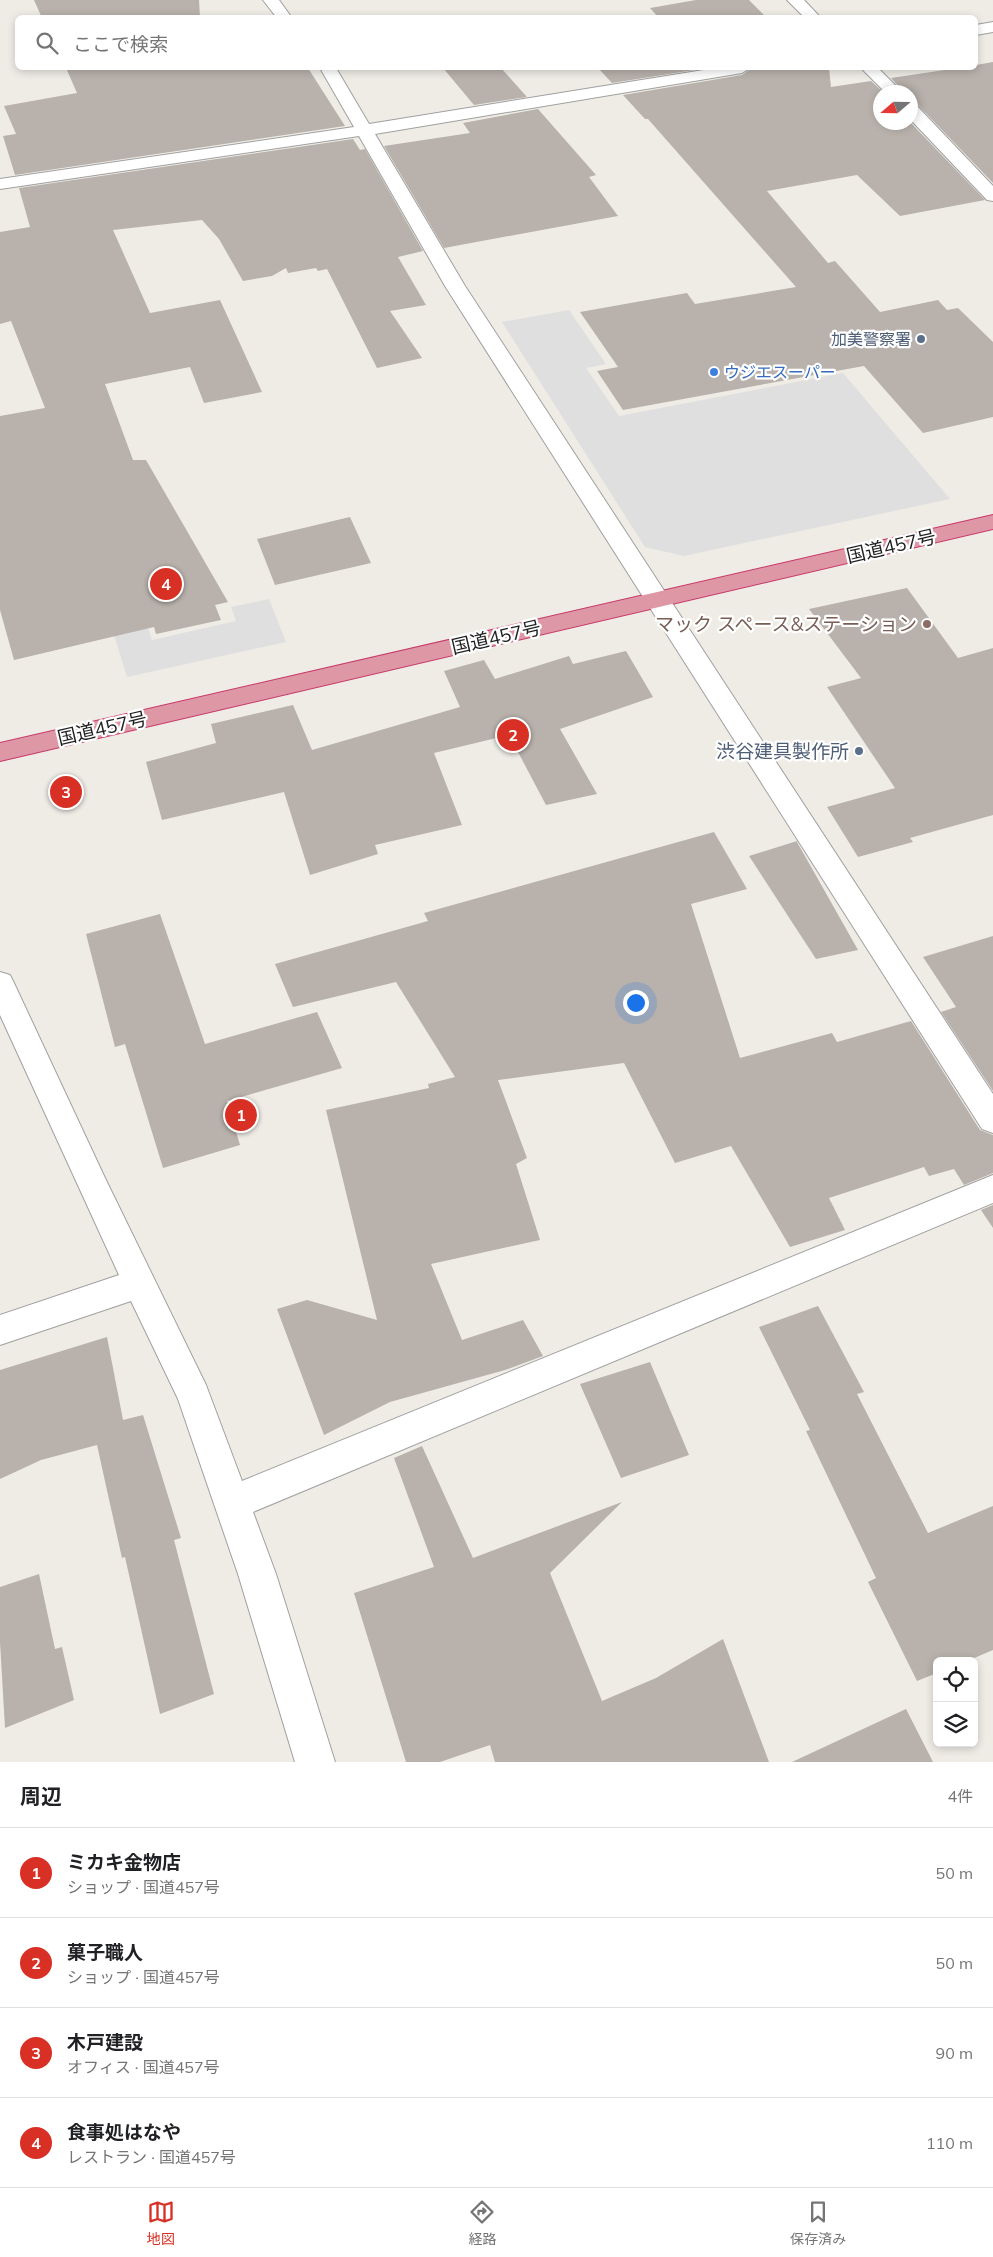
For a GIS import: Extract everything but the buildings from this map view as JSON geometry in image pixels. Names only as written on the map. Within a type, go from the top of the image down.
[{"type":"highway","name":"国道457号","points":[[0,752],[993,522]]},
{"type":"street","points":[[271,0],[283,15]]},
{"type":"street","points":[[794,0],[811,15]]},
{"type":"street","points":[[978,30],[993,27]]},
{"type":"street","points":[[329,70],[366,130],[455,286],[993,1120]]},
{"type":"street","points":[[0,184],[366,130],[730,70]]},
{"type":"street","points":[[871,70],[887,85]]},
{"type":"street","points":[[918,118],[993,196]]},
{"type":"street","points":[[0,983],[194,1396],[257,1574],[315,1762]]},
{"type":"street","points":[[232,1503],[993,1189]]},
{"type":"street","points":[[0,1330],[140,1283]]},
{"type":"shaded area","points":[[569,310],[606,364],[586,368],[619,416],[843,373],[950,499],[684,556],[645,547],[502,322]]},
{"type":"shaded area","points":[[269,599],[286,642],[127,677],[113,632],[147,625],[152,640],[236,621],[231,607]]},
{"type":"place","name":"加美警察署","points":[[921,339]]},
{"type":"place","name":"ウジエスーパー","points":[[714,372]]},
{"type":"place","name":"食事処はなや","points":[[166,584]]},
{"type":"place","name":"マック スペース&ステーション","points":[[927,624]]},
{"type":"place","name":"菓子職人","points":[[513,735]]},
{"type":"place","name":"渋谷建具製作所","points":[[859,751]]},
{"type":"place","name":"木戸建設","points":[[66,792]]},
{"type":"place","name":"ミカキ金物店","points":[[241,1115]]}]
